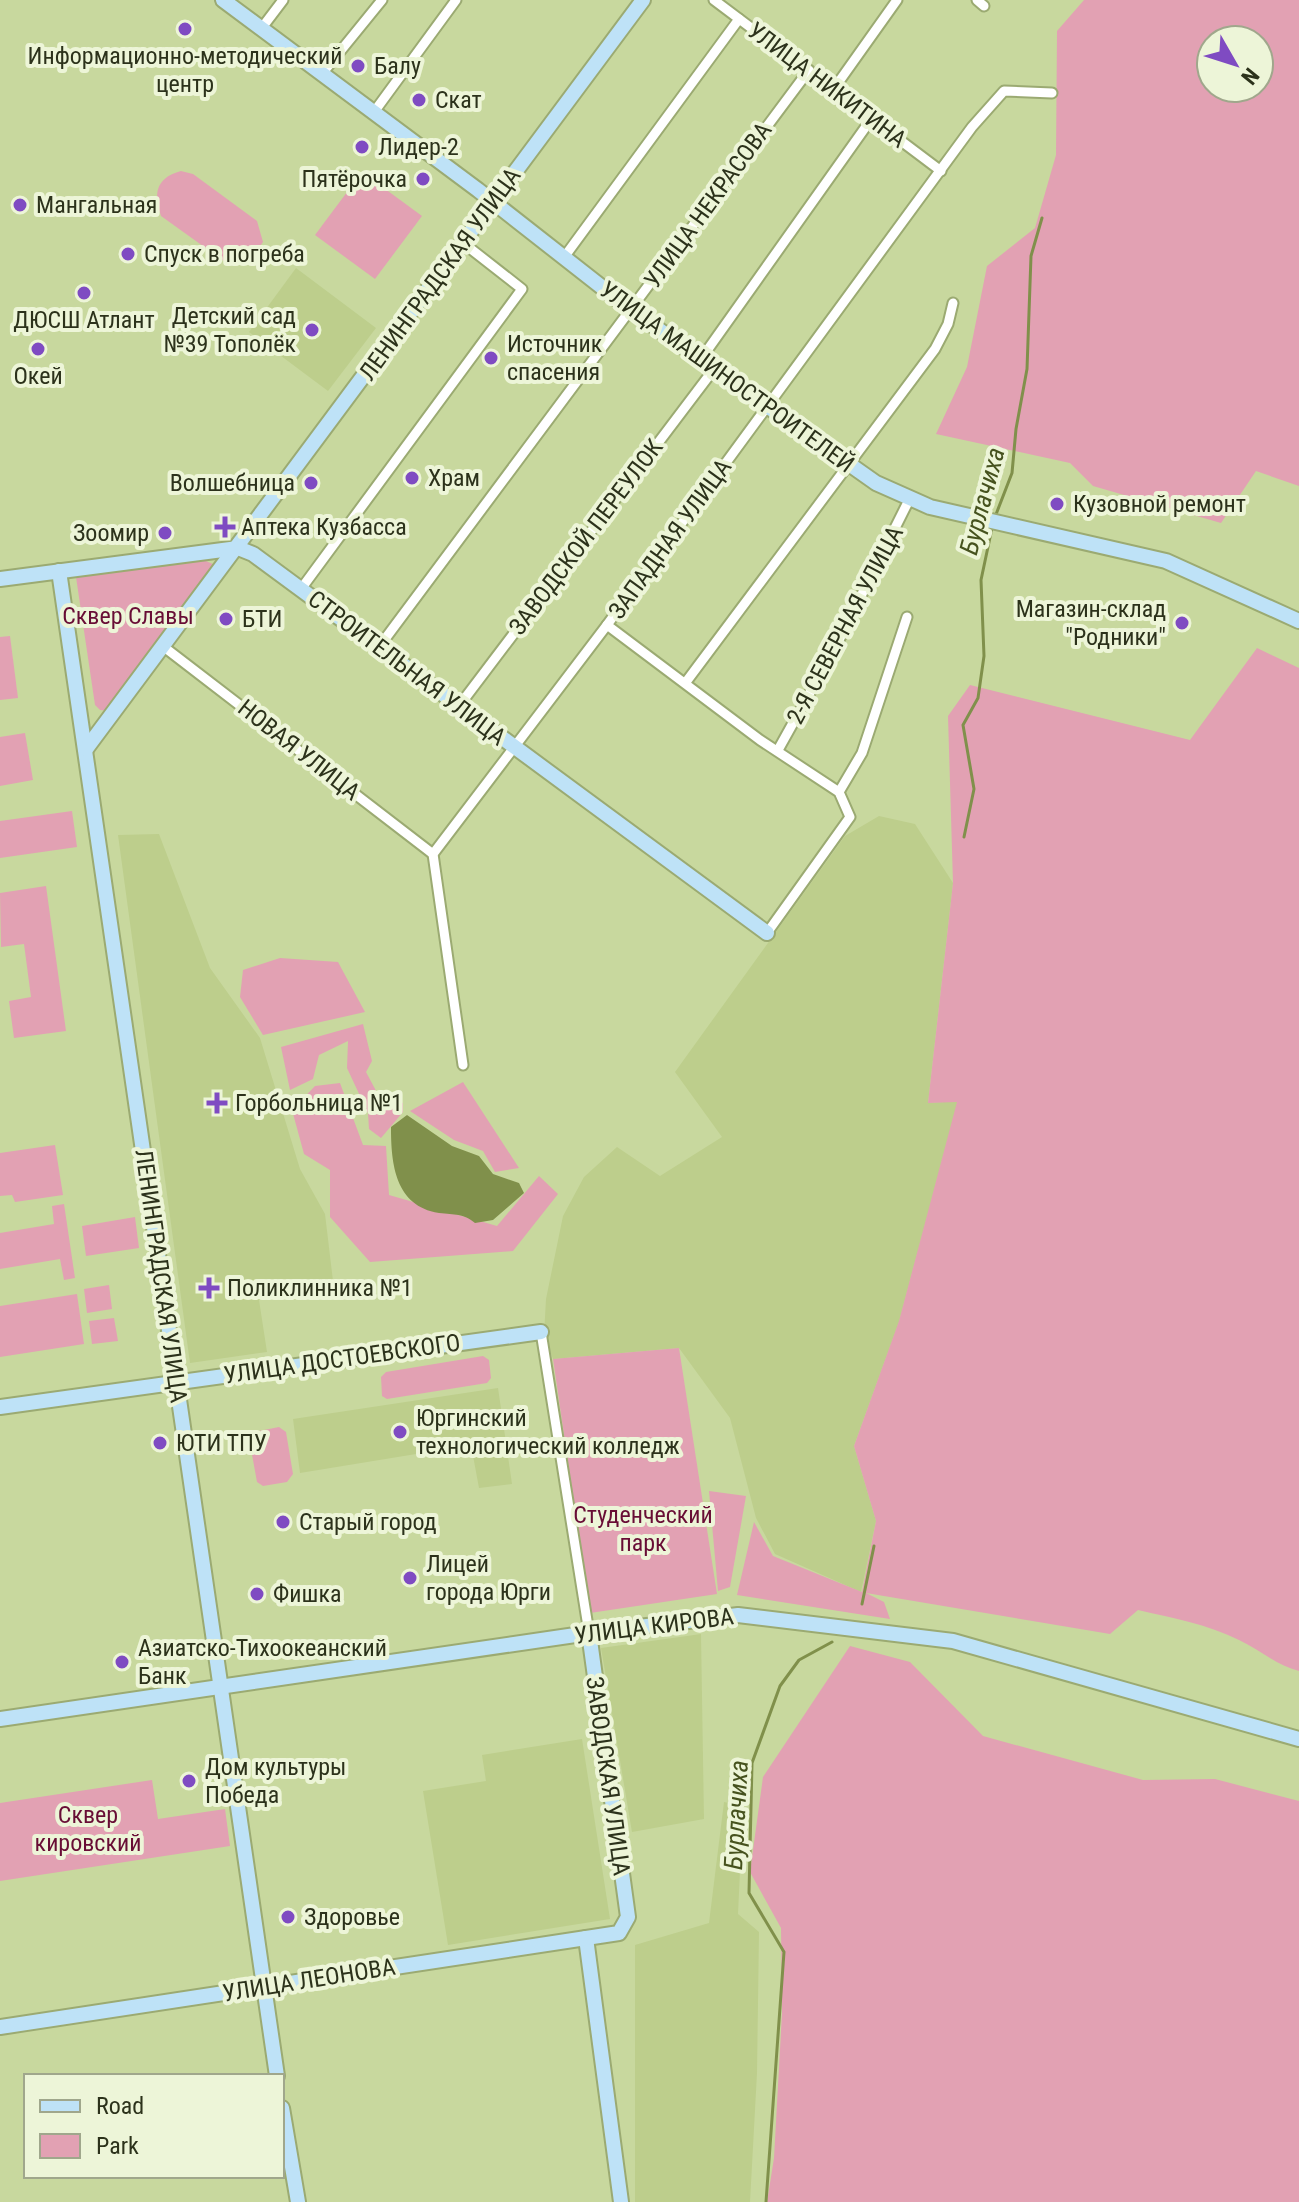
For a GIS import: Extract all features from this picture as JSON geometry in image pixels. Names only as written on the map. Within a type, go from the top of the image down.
[{"type":"street","name":"УЛИЦА МАШИНОСТРОИТЕЛЕЙ","points":[[223,0],[565,256],[631,310],[848,467],[909,500],[1016,528],[1091,541],[1166,561],[1299,621]]},
{"type":"street","points":[[261,29],[283,0]]},
{"type":"street","points":[[321,75],[382,0]]},
{"type":"street","points":[[374,112],[456,0]]},
{"type":"street","name":"ЛЕНИНГРАДСКАЯ УЛИЦА","points":[[86,749],[643,0]]},
{"type":"street","name":"УЛИЦА НИКИТИНА","points":[[714,0],[941,171]]},
{"type":"street","points":[[833,90],[897,0]]},
{"type":"street","points":[[565,256],[739,19]]},
{"type":"street","name":"УЛИЦА НЕКРАСОВА","points":[[379,647],[809,70]]},
{"type":"street","name":"ЗАПАДНАЯ УЛИЦА","points":[[433,854],[607,625],[941,171],[1004,91],[1052,93]]},
{"type":"street","points":[[701,359],[872,118]]},
{"type":"street","points":[[301,589],[522,289],[462,242]]},
{"type":"street","points":[[686,682],[935,349],[948,324],[953,303]]},
{"type":"street","name":"ЗАВОДСКОЙ ПЕРЕУЛОК","points":[[459,706],[714,369]]},
{"type":"street","name":"2-Я СЕВЕРНАЯ УЛИЦА","points":[[778,750],[837,644],[909,500]]},
{"type":"street","points":[[0,579],[238,548]]},
{"type":"street","name":"СТРОИТЕЛЬНАЯ УЛИЦА","points":[[238,548],[253,554],[767,933]]},
{"type":"street","name":"ЛЕНИНГРАДСКАЯ УЛИЦА","points":[[59,571],[277,2074]]},
{"type":"street","points":[[839,792],[862,753],[907,617]]},
{"type":"street","points":[[607,625],[839,792],[850,817],[767,933]]},
{"type":"street","name":"НОВАЯ УЛИЦА","points":[[164,647],[433,854]]},
{"type":"street","points":[[433,854],[463,1065]]},
{"type":"street","name":"УЛИЦА ДОСТОЕВСКОГО","points":[[0,1407],[541,1332]]},
{"type":"street","name":"ЗАВОДСКАЯ УЛИЦА","points":[[541,1332],[589,1633],[628,1917],[619,1933]]},
{"type":"street","name":"УЛИЦА КИРОВА","points":[[0,1719],[728,1615],[909,1633],[998,1653],[1299,1739]]},
{"type":"street","name":"УЛИЦА ЛЕОНОВА","points":[[0,2027],[619,1933]]},
{"type":"street","points":[[586,1938],[621,2202]]},
{"type":"street","points":[[284,2120],[298,2202]]},
{"type":"shaded area","name":"Детский сад №39 Тополёк","points":[[296,268],[376,328],[328,391],[249,332]]},
{"type":"shaded area","points":[[879,816],[915,824],[953,883],[928,1103],[958,1101],[899,1322],[854,1446],[876,1521],[861,1592],[775,1554],[756,1518],[730,1418],[679,1348],[553,1359],[544,1335],[546,1299],[563,1216],[584,1177],[617,1147],[660,1176],[722,1137],[675,1072],[845,836]]},
{"type":"shaded area","name":"Горбольница №1","points":[[159,834],[210,968],[260,1038],[300,1169],[325,1214],[333,1281],[259,1300],[267,1352],[190,1363],[118,835]]},
{"type":"shaded area","points":[[407,1115],[452,1146],[479,1156],[493,1174],[519,1183],[524,1193],[493,1220],[475,1223],[463,1216],[424,1209],[413,1202],[398,1181],[391,1141],[391,1127]]},
{"type":"shaded area","name":"Юргинский технологический колледж","points":[[498,1388],[512,1484],[479,1488],[471,1445],[300,1473],[293,1419]]},
{"type":"shaded area","points":[[701,1634],[704,1819],[632,1832],[601,1648]]},
{"type":"shaded area","points":[[582,1739],[610,1919],[448,1945],[423,1791],[486,1781],[482,1755]]},
{"type":"shaded area","points":[[724,1802],[743,1806],[738,1914],[759,1932],[757,2073],[750,2202],[635,2202],[635,1945],[709,1923]]},
{"type":"green space","points":[[1084,0],[1299,0],[1299,486],[1256,471],[1221,523],[1093,486],[1070,463],[936,434],[967,367],[987,266],[1035,228],[1056,155],[1057,31]]},
{"type":"green space","points":[[181,171],[193,174],[257,221],[263,242],[248,263],[228,264],[161,216],[157,200],[159,188],[166,178]]},
{"type":"green space","points":[[362,172],[422,216],[375,279],[315,235]]},
{"type":"green space","name":"Сквер Славы","points":[[199,558],[215,565],[110,711],[100,710],[95,705],[76,577]]},
{"type":"green space","points":[[10,636],[18,698],[0,700],[0,637]]},
{"type":"green space","points":[[1257,648],[1299,668],[1299,1671],[1227,1634],[1138,1610],[1110,1634],[866,1593],[884,1602],[890,1619],[737,1595],[754,1522],[773,1556],[862,1592],[876,1521],[854,1446],[899,1321],[957,1102],[928,1103],[953,883],[948,716],[970,685],[1190,740]]},
{"type":"green space","points":[[25,733],[33,780],[0,786],[0,737]]},
{"type":"green space","points":[[72,811],[77,847],[0,858],[0,821]]},
{"type":"green space","points":[[46,886],[66,1031],[14,1038],[9,1001],[31,997],[24,944],[1,947],[0,893]]},
{"type":"green space","points":[[280,958],[338,962],[365,1012],[263,1035],[240,997],[243,970]]},
{"type":"green space","points":[[363,1024],[372,1061],[366,1072],[382,1102],[403,1103],[403,1112],[381,1138],[369,1129],[368,1113],[347,1068],[348,1041],[319,1055],[313,1079],[290,1090],[281,1047]]},
{"type":"green space","points":[[463,1082],[519,1168],[495,1172],[483,1151],[454,1140],[410,1111]]},
{"type":"green space","points":[[340,1083],[363,1145],[386,1146],[389,1195],[497,1226],[539,1176],[558,1194],[513,1251],[370,1262],[330,1217],[330,1170],[304,1154],[292,1110],[315,1086]]},
{"type":"green space","points":[[55,1145],[63,1195],[15,1202],[12,1195],[0,1196],[0,1153]]},
{"type":"green space","points":[[64,1204],[75,1278],[64,1280],[60,1259],[0,1269],[0,1233],[54,1224],[52,1206]]},
{"type":"green space","points":[[135,1217],[139,1248],[86,1256],[82,1226]]},
{"type":"green space","points":[[109,1285],[112,1309],[87,1313],[84,1289]]},
{"type":"green space","points":[[77,1294],[84,1344],[0,1357],[0,1306]]},
{"type":"green space","points":[[114,1318],[118,1341],[92,1344],[89,1321]]},
{"type":"green space","name":"Студенческий парк","points":[[679,1348],[717,1594],[590,1613],[553,1359]]},
{"type":"green space","points":[[483,1356],[489,1360],[491,1378],[487,1383],[387,1399],[382,1396],[381,1377],[386,1372]]},
{"type":"green space","points":[[279,1427],[286,1432],[293,1474],[287,1482],[263,1486],[257,1482],[249,1438],[254,1432]]},
{"type":"green space","points":[[709,1491],[746,1496],[730,1587],[718,1591]]},
{"type":"green space","points":[[850,1646],[910,1662],[983,1736],[1143,1780],[1215,1779],[1299,1801],[1299,2202],[767,2202],[774,2158],[782,2013],[781,1928],[750,1872],[763,1777]]},
{"type":"green space","name":"Сквер кировский","points":[[152,1780],[158,1819],[225,1809],[230,1846],[0,1881],[0,1803]]},
{"type":"waterway","name":"Бурлачиха","points":[[995,517],[1012,473],[1027,369],[1031,256],[1042,218]]},
{"type":"waterway","name":"Бурлачиха","points":[[964,837],[974,789],[963,725],[978,698],[984,656],[981,580],[992,528]]},
{"type":"waterway","name":"Бурлачиха","points":[[862,1604],[874,1546]]},
{"type":"waterway","name":"Бурлачиха","points":[[766,2202],[784,1952],[749,1893],[752,1763],[780,1686],[799,1660],[832,1642]]},
{"type":"place","name":"Информационно-методический центр","points":[[185,29]]},
{"type":"place","name":"Балу","points":[[358,66]]},
{"type":"place","name":"Скат","points":[[419,100]]},
{"type":"place","name":"Лидер-2","points":[[362,147]]},
{"type":"place","name":"Пятёрочка","points":[[423,179]]},
{"type":"place","name":"Мангальная","points":[[20,205]]},
{"type":"place","name":"Спуск в погреба","points":[[128,254]]},
{"type":"place","name":"ДЮСШ Атлант","points":[[84,293]]},
{"type":"place","name":"Детский сад №39 Тополёк","points":[[312,330]]},
{"type":"place","name":"Окей","points":[[38,349]]},
{"type":"place","name":"Источник спасения","points":[[491,358]]},
{"type":"place","name":"Храм","points":[[412,478]]},
{"type":"place","name":"Волшебница","points":[[311,483]]},
{"type":"place","name":"Кузовной ремонт","points":[[1057,504]]},
{"type":"place","name":"Аптека Кузбасса","points":[[225,527]]},
{"type":"place","name":"Зоомир","points":[[165,533]]},
{"type":"place","name":"БТИ","points":[[226,619]]},
{"type":"place","name":"Магазин-склад \"Родники\"","points":[[1182,623]]},
{"type":"place","name":"Горбольница №1","points":[[217,1103]]},
{"type":"place","name":"Поликлинника №1","points":[[209,1288]]},
{"type":"place","name":"Юргинский технологический колледж","points":[[400,1432]]},
{"type":"place","name":"ЮТИ ТПУ","points":[[160,1443]]},
{"type":"place","name":"Старый город","points":[[283,1522]]},
{"type":"place","name":"Лицей города Юрги","points":[[410,1578]]},
{"type":"place","name":"Фишка","points":[[257,1594]]},
{"type":"place","name":"Азиатско-Тихоокеанский Банк","points":[[122,1662]]},
{"type":"place","name":"Дом культуры Победа","points":[[189,1781]]},
{"type":"place","name":"Здоровье","points":[[288,1917]]}]
